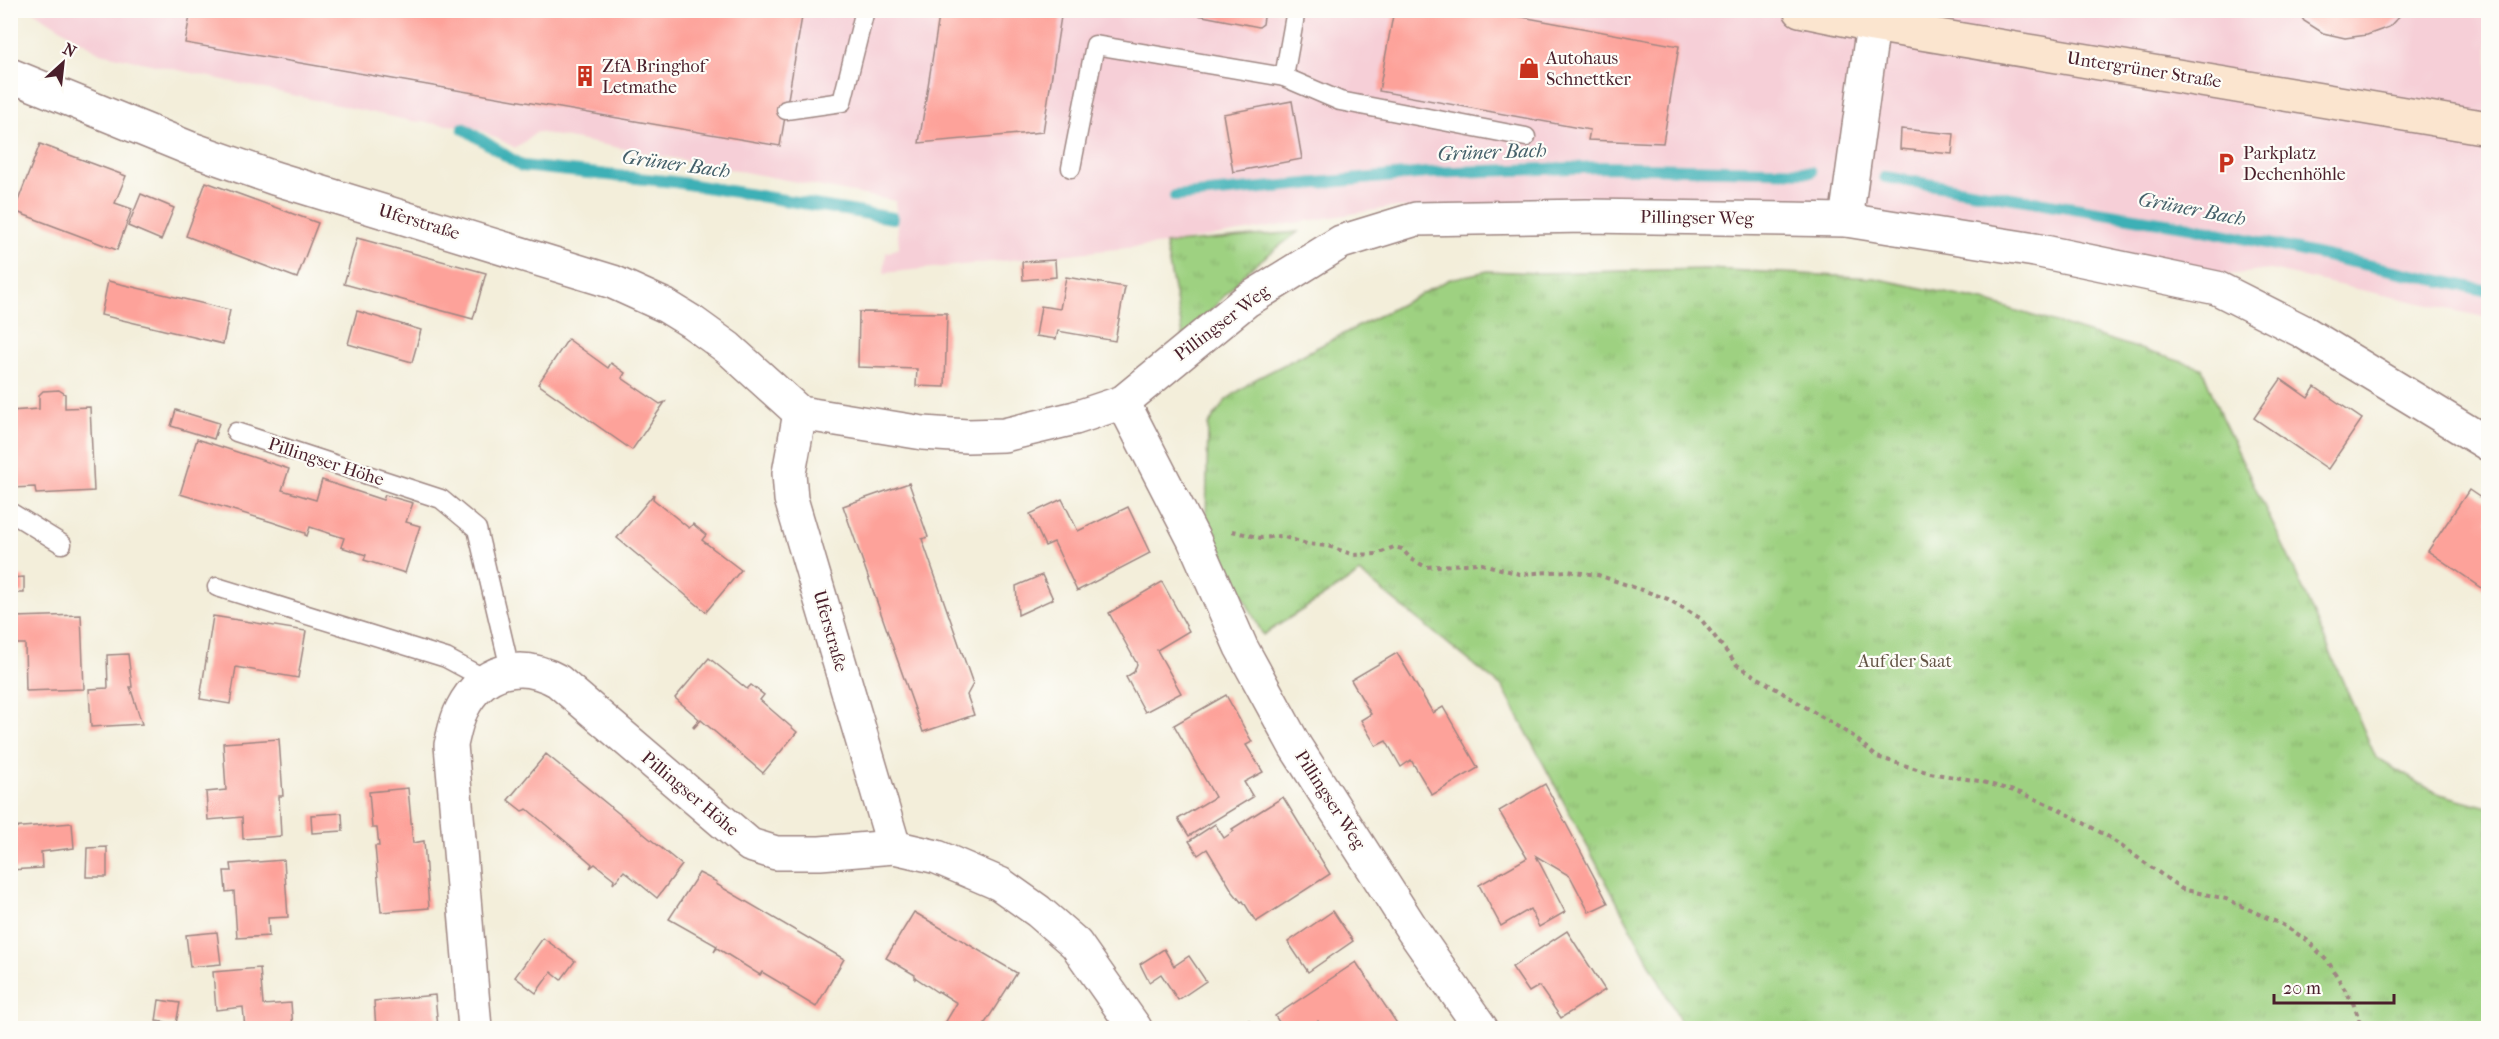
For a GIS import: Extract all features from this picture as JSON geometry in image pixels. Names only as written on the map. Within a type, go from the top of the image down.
[{"type":"main road","name":"Untergrüner Straße","points":[[1800,10],[1873,25],[2488,128]]},
{"type":"street","points":[[1873,25],[1846,220],[2035,250],[2217,288],[2302,331],[2488,444]]},
{"type":"street","name":"Uferstraße","points":[[10,75],[189,148],[274,178],[613,282],[666,306],[728,348],[800,413],[789,473],[791,499],[894,847]]},
{"type":"street","name":"Pillingser Weg","points":[[1481,1029],[1414,932],[1295,746],[1241,647],[1194,540],[1123,402],[1246,301],[1341,242],[1416,219],[1586,216],[1846,220]]},
{"type":"street","points":[[800,413],[923,433],[967,436],[1004,435],[1075,418],[1123,402]]},
{"type":"street","points":[[475,1029],[451,745],[462,708],[476,689],[499,674]]},
{"type":"street","name":"Pillingser Höhe","points":[[499,674],[547,675],[558,681],[750,845],[776,853],[820,853],[894,847],[937,857],[1000,884],[1038,911],[1076,944],[1135,1029]]},
{"type":"lane","points":[[786,110],[842,102],[865,10]]},
{"type":"lane","points":[[1284,77],[1296,10]]},
{"type":"lane","points":[[1071,168],[1095,45],[1284,77],[1340,101],[1526,137]]},
{"type":"lane","name":"Pillingser Höhe","points":[[236,432],[441,500],[477,529],[499,674]]},
{"type":"lane","points":[[10,512],[62,544]]},
{"type":"lane","points":[[217,587],[499,674]]},
{"type":"path","points":[[1194,540],[1233,531],[1261,538],[1281,536],[1307,544],[1328,546],[1354,555],[1377,554],[1394,547],[1402,549],[1411,559],[1426,567],[1478,563],[1520,574],[1567,571],[1598,575],[1668,599],[1700,618],[1737,665],[1853,736],[1877,757],[1930,773],[1978,780],[2021,793],[2056,808],[2108,836],[2182,889],[2226,899],[2283,925],[2307,940],[2329,963],[2354,1005],[2362,1029]]},
{"type":"shaded area","points":[[33,11],[2488,11],[2488,318],[2271,270],[2164,282],[1815,204],[1529,209],[1389,208],[1165,244],[884,273],[886,253],[899,248],[895,201],[537,132],[516,148],[476,128],[411,121],[100,53]]},
{"type":"green space","points":[[1298,232],[1248,270],[1184,340],[1165,244]]},
{"type":"green space","name":"Auf der Saat","points":[[1708,269],[1874,278],[1988,302],[2202,368],[2221,416],[2292,564],[2376,758],[2436,793],[2488,807],[2488,1028],[1684,1028],[1503,688],[1360,573],[1263,635],[1206,524],[1208,425],[1226,400],[1254,380],[1450,279],[1488,271],[1540,273]]},
{"type":"building","name":"ZfA Bringhof Letmathe","points":[[191,10],[803,11],[780,146],[185,43]]},
{"type":"building","points":[[940,10],[1062,10],[1043,132],[919,143]]},
{"type":"building","points":[[1172,10],[1265,10],[1263,24],[1259,27]]},
{"type":"building","name":"Autohaus Schnettker","points":[[1394,10],[1485,10],[1679,46],[1663,143],[1588,140],[1590,130],[1379,91]]},
{"type":"building","points":[[2297,10],[2405,10],[2389,27],[2367,35],[2345,38],[2323,33],[2304,21]]},
{"type":"building","points":[[1292,101],[1302,159],[1233,172],[1223,114]]},
{"type":"building","points":[[1901,129],[1954,134],[1952,154],[1900,149]]},
{"type":"building","points":[[40,144],[126,176],[115,203],[132,209],[117,250],[14,211]]},
{"type":"building","points":[[206,182],[318,223],[297,278],[186,236]]},
{"type":"building","points":[[141,194],[174,208],[161,240],[128,226]]},
{"type":"building","points":[[357,238],[486,273],[473,319],[344,284]]},
{"type":"building","points":[[1055,260],[1056,277],[1023,280],[1022,262]]},
{"type":"building","points":[[1066,277],[1125,287],[1115,341],[1058,331],[1056,339],[1036,336],[1041,306],[1060,309]]},
{"type":"building","points":[[108,281],[230,310],[223,344],[101,315]]},
{"type":"building","points":[[357,311],[421,330],[412,362],[348,344]]},
{"type":"building","points":[[859,312],[947,313],[945,387],[916,386],[917,369],[858,367]]},
{"type":"building","points":[[568,339],[608,368],[611,363],[625,373],[622,378],[660,404],[665,402],[632,450],[538,384]]},
{"type":"building","points":[[2281,379],[2308,398],[2315,387],[2362,419],[2328,469],[2254,418]]},
{"type":"building","points":[[59,390],[65,394],[65,408],[90,407],[94,491],[36,494],[35,487],[10,488],[10,411],[39,409],[39,395],[43,391]]},
{"type":"building","points":[[176,410],[219,423],[214,439],[171,426]]},
{"type":"building","points":[[197,439],[289,469],[282,490],[316,500],[322,480],[383,500],[385,495],[413,503],[406,522],[420,526],[405,573],[364,560],[366,555],[341,547],[344,538],[310,527],[307,536],[305,533],[272,522],[180,494]]},
{"type":"building","points":[[909,483],[928,537],[922,539],[973,684],[967,695],[974,715],[923,732],[843,506]]},
{"type":"building","points":[[2469,490],[2488,503],[2488,592],[2428,551]]},
{"type":"building","points":[[654,494],[653,499],[689,528],[693,524],[706,535],[702,540],[741,570],[706,612],[617,538]]},
{"type":"building","points":[[1062,499],[1078,531],[1128,507],[1150,553],[1077,591],[1054,542],[1045,546],[1030,514]]},
{"type":"building","points":[[1042,575],[1053,599],[1018,615],[1016,586]]},
{"type":"building","points":[[24,577],[24,593],[10,593],[10,578]]},
{"type":"building","points":[[1162,582],[1189,631],[1157,650],[1181,693],[1145,712],[1126,677],[1134,672],[1137,664],[1109,613]]},
{"type":"building","points":[[81,615],[84,689],[26,691],[25,644],[16,644],[15,617]]},
{"type":"building","points":[[213,616],[306,631],[298,678],[236,667],[230,704],[200,699]]},
{"type":"building","points":[[1397,653],[1433,713],[1443,707],[1478,768],[1432,795],[1411,760],[1401,767],[1386,741],[1376,746],[1361,720],[1371,714],[1351,680]]},
{"type":"building","points":[[128,654],[132,687],[130,687],[142,724],[91,727],[89,689],[108,688],[107,655]]},
{"type":"building","points":[[709,658],[747,689],[751,685],[764,695],[760,700],[797,732],[763,773],[701,720],[694,728],[699,719],[675,698]]},
{"type":"building","points":[[1226,695],[1252,742],[1246,745],[1263,772],[1244,782],[1253,797],[1189,836],[1178,819],[1215,797],[1174,725]]},
{"type":"building","points":[[279,739],[283,796],[279,796],[281,836],[243,839],[242,817],[208,820],[206,792],[226,790],[223,743]]},
{"type":"building","points":[[546,754],[682,865],[657,898],[624,871],[613,884],[614,879],[595,864],[590,868],[592,864],[527,809],[522,811],[508,800]]},
{"type":"building","points":[[1545,784],[1608,903],[1589,912],[1570,876],[1536,856],[1565,912],[1539,927],[1530,909],[1501,926],[1479,885],[1527,858],[1499,811]]},
{"type":"building","points":[[408,788],[413,843],[424,841],[429,908],[381,912],[375,846],[379,846],[377,828],[372,828],[369,792]]},
{"type":"building","points":[[1283,797],[1330,874],[1256,922],[1243,901],[1241,902],[1233,892],[1207,849],[1198,855],[1189,841],[1215,824],[1224,838],[1234,831],[1232,829]]},
{"type":"building","points":[[342,813],[343,831],[312,833],[311,815]]},
{"type":"building","points":[[72,823],[74,848],[41,852],[42,868],[10,870],[10,828]]},
{"type":"building","points":[[107,847],[107,877],[86,877],[87,848]]},
{"type":"building","points":[[284,860],[288,917],[268,918],[269,936],[237,938],[234,891],[226,892],[224,871],[232,871],[231,864]]},
{"type":"building","points":[[699,873],[844,959],[816,1007],[762,972],[760,975],[717,948],[714,952],[717,946],[669,919]]},
{"type":"building","points":[[1333,911],[1353,941],[1308,972],[1288,942]]},
{"type":"building","points":[[914,912],[1017,973],[982,1028],[942,1028],[957,1003],[915,979],[915,975],[886,958]]},
{"type":"building","points":[[1567,931],[1605,990],[1561,1018],[1539,986],[1529,992],[1512,967]]},
{"type":"building","points":[[217,932],[221,964],[190,967],[186,935]]},
{"type":"building","points":[[543,938],[575,961],[561,980],[551,972],[536,993],[515,977]]},
{"type":"building","points":[[1164,949],[1174,966],[1189,956],[1206,981],[1178,1000],[1161,974],[1149,982],[1140,964]]},
{"type":"building","points":[[1356,962],[1400,1028],[1322,1028],[1318,1021],[1307,1028],[1283,1028],[1275,1016]]},
{"type":"building","points":[[260,968],[263,1005],[291,1003],[293,1028],[245,1028],[243,1007],[216,1010],[213,972]]},
{"type":"building","points":[[10,984],[14,984],[14,1016],[10,1016]]},
{"type":"building","points":[[435,995],[438,1028],[376,1028],[374,1001]]},
{"type":"building","points":[[159,1000],[180,1003],[176,1024],[156,1021]]},
{"type":"building","points":[[1249,1020],[1254,1028],[1236,1028]]},
{"type":"waterway","name":"Grüner Bach","points":[[463,128],[522,166],[675,182],[893,218]]},
{"type":"waterway","name":"Grüner Bach","points":[[1175,196],[1427,173],[1604,167],[1811,172]]},
{"type":"waterway","name":"Grüner Bach","points":[[1885,177],[2190,227],[2488,291]]},
{"type":"place","name":"Autohaus Schnettker","points":[[1529,68]]},
{"type":"place","name":"ZfA Bringhof Letmathe","points":[[585,76]]},
{"type":"place","name":"Parkplatz Dechenhöhle","points":[[2226,163]]}]
